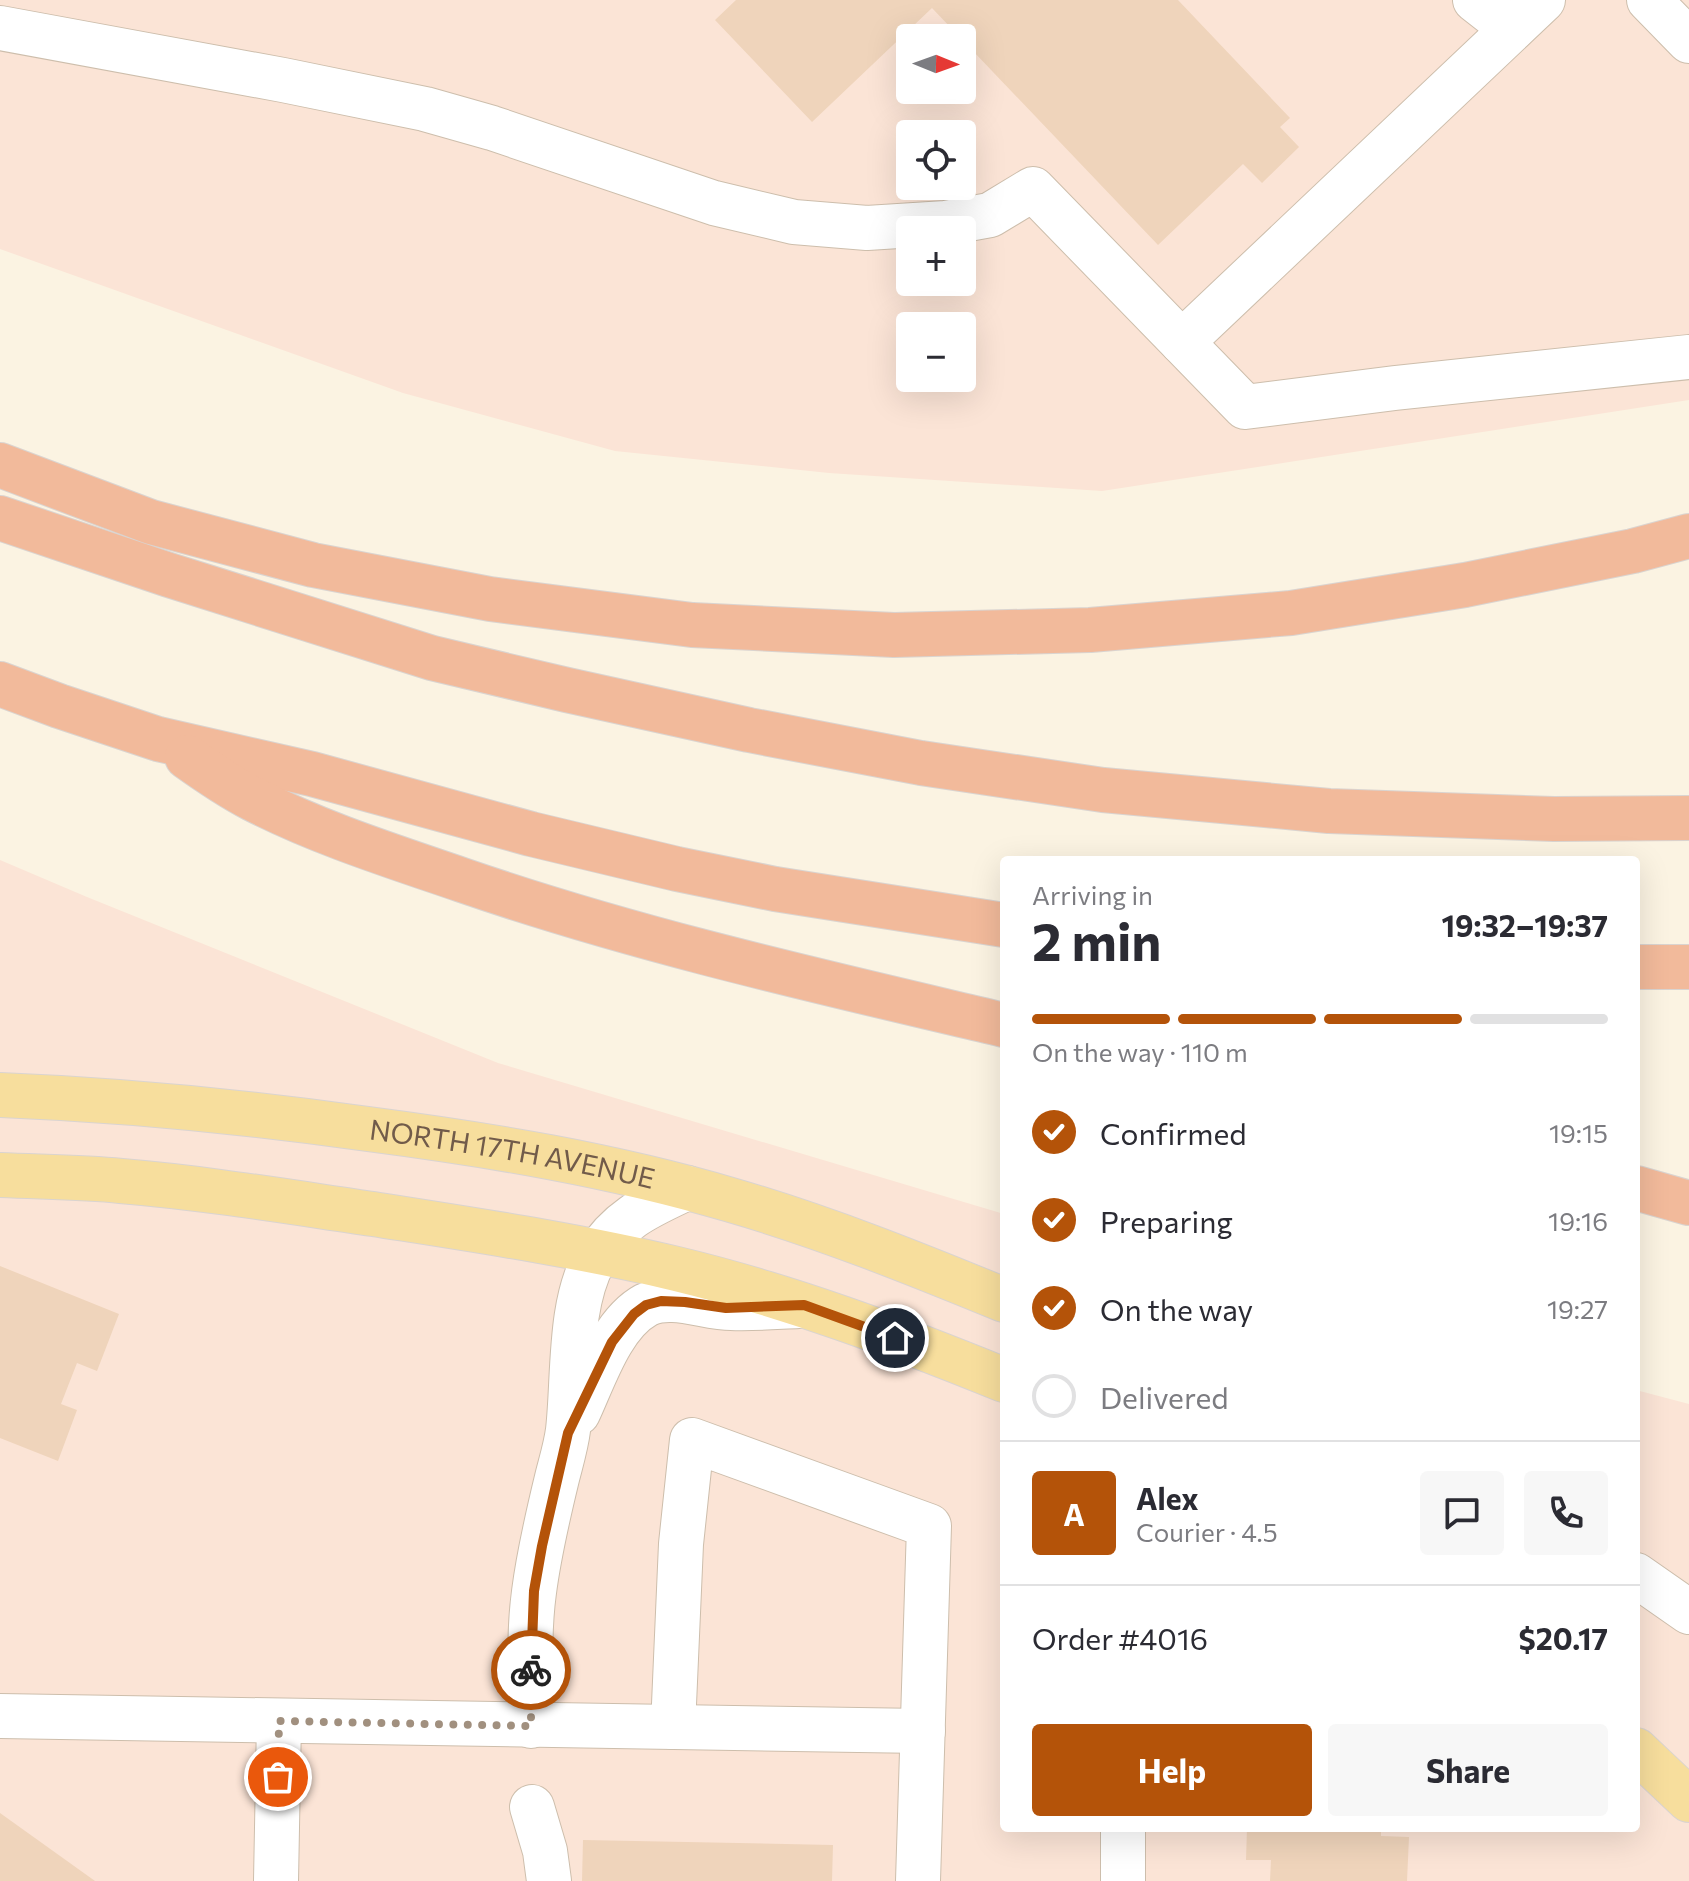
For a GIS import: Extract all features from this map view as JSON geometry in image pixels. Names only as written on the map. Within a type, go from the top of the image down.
[{"type":"highway","points":[[0,465],[151,522],[313,565],[490,599],[692,625],[894,635],[1090,630],[1291,613],[1465,585],[1633,551],[1689,536]]},
{"type":"highway","points":[[0,518],[432,658],[749,730],[921,763],[1103,790],[1329,811],[1554,819],[1689,818]]},
{"type":"highway","points":[[0,684],[158,739],[312,774],[517,830],[677,869],[775,889],[1000,924]]},
{"type":"highway","points":[[158,739],[252,798],[288,815],[496,892],[678,946],[1000,1024]]},
{"type":"highway","points":[[1640,967],[1689,967]]},
{"type":"highway","points":[[1640,1189],[1689,1203]]},
{"type":"main road","name":"NORTH 17TH AVENUE","points":[[0,1095],[207,1108],[431,1137],[564,1159],[734,1201],[844,1237],[1000,1298]]},
{"type":"main road","points":[[0,1175],[171,1186],[405,1219],[599,1253],[679,1270],[804,1305],[1000,1378]]},
{"type":"main road","points":[[1640,1754],[1689,1800]]},
{"type":"street","points":[[1475,0],[1512,29]]},
{"type":"street","points":[[1182,342],[1543,0]]},
{"type":"street","points":[[1649,0],[1689,41]]},
{"type":"street","points":[[0,28],[425,109],[492,128],[714,203],[794,222],[867,228],[946,223],[990,215],[1033,189],[1245,407],[1689,357]]},
{"type":"street","points":[[531,1726],[530,1656],[534,1591],[568,1433],[573,1351],[585,1280],[609,1237],[629,1218],[687,1188]]},
{"type":"street","points":[[568,1433],[612,1342],[646,1305],[674,1301],[726,1308],[804,1305]]},
{"type":"street","points":[[673,1727],[681,1544],[692,1440],[929,1526],[918,1881]]},
{"type":"street","points":[[1640,1578],[1689,1612]]},
{"type":"street","points":[[0,1716],[923,1731]]},
{"type":"street","points":[[276,1881],[279,1721]]},
{"type":"street","points":[[532,1807],[545,1851],[549,1881]]},
{"type":"street","points":[[1123,1832],[1123,1881]]},
{"type":"shaded area","points":[[0,0],[1689,0],[1689,400],[1102,491],[829,473],[615,451],[403,393],[0,249]]},
{"type":"shaded area","points":[[0,860],[498,1063],[1000,1213],[1000,1832],[1640,1832],[1640,1391],[1689,1404],[1689,1881],[0,1881]]},
{"type":"building","points":[[736,0],[1178,0],[1290,118],[1280,127],[1299,147],[1262,183],[1243,164],[1158,245],[976,54],[976,24],[947,24],[932,8],[915,24],[896,24],[896,42],[812,122],[715,20]]},
{"type":"building","points":[[0,1266],[119,1314],[97,1371],[77,1363],[61,1404],[77,1410],[58,1461],[0,1438]]},
{"type":"building","points":[[0,1813],[95,1881],[0,1881]]},
{"type":"building","points":[[1247,1832],[1381,1832],[1381,1836],[1409,1837],[1407,1881],[1270,1881],[1271,1860],[1246,1860]]},
{"type":"building","points":[[583,1840],[833,1845],[832,1881],[582,1881]]},
{"type":"way so far","points":[[278,1777],[279,1721],[531,1726],[531,1670]]},
{"type":"route","points":[[531,1670],[534,1591],[568,1433],[612,1342],[634,1314],[646,1305],[661,1301],[742,1309],[804,1305],[895,1338]]}]
